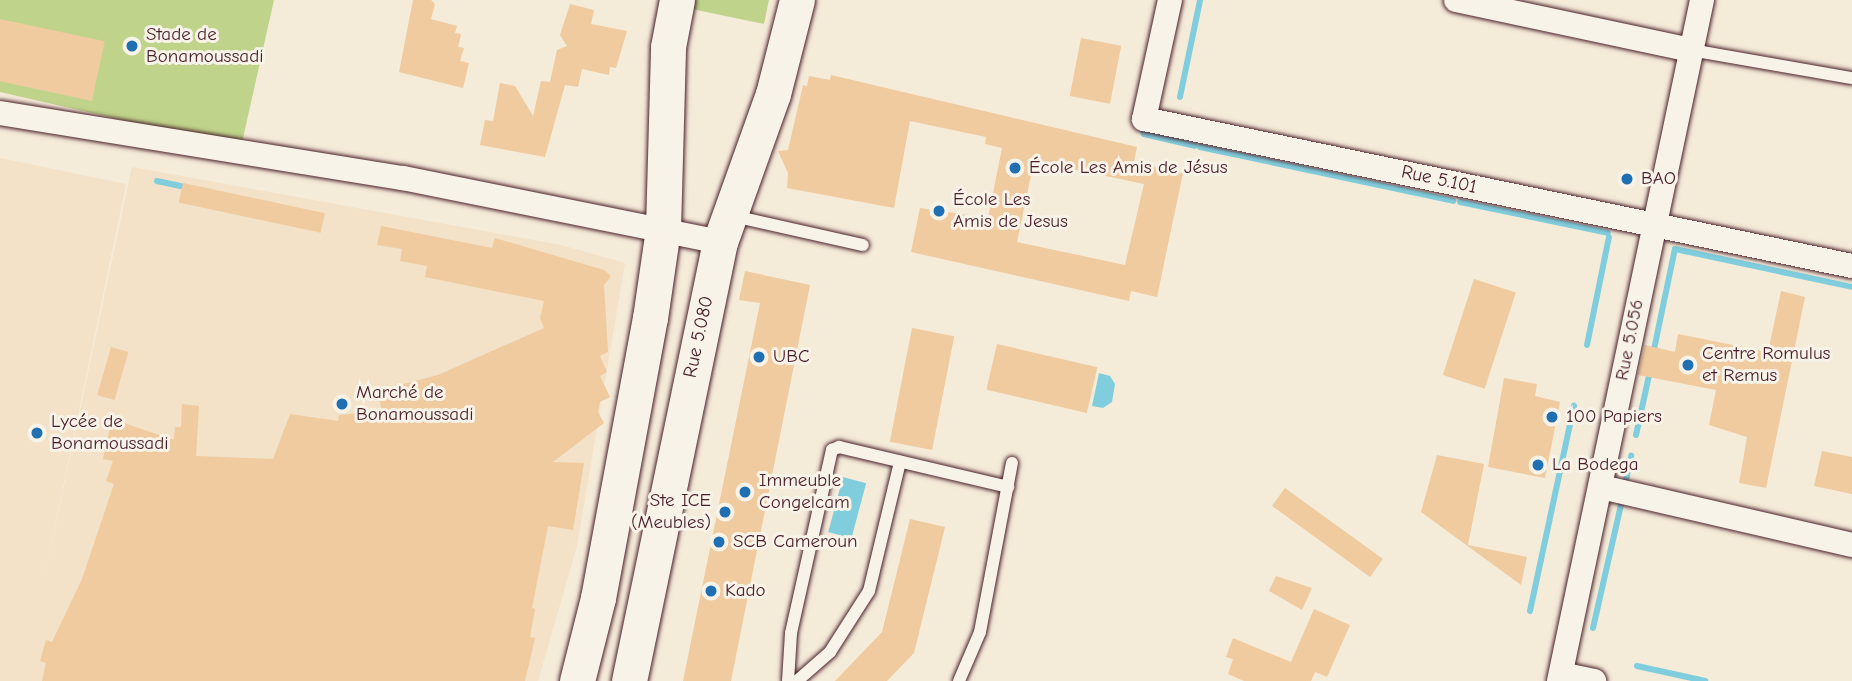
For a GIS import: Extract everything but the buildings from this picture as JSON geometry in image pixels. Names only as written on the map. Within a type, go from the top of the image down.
[{"type":"main road","points":[[577,681],[598,598],[663,229],[668,47],[677,0]]},
{"type":"main road","name":"Rue 5.080","points":[[629,681],[725,229],[773,94],[797,0]]},
{"type":"street","name":"Rue 5.101","points":[[1170,0],[1144,119],[1852,266]]},
{"type":"street","points":[[1456,0],[1691,50]]},
{"type":"street","name":"Rue 5.056","points":[[1560,677],[1702,0]]},
{"type":"street","points":[[0,113],[403,178],[663,229],[725,229]]},
{"type":"street","points":[[1601,487],[1852,545]]},
{"type":"street","points":[[1560,677],[1594,681]]},
{"type":"lane","points":[[1691,50],[1852,78]]},
{"type":"lane","points":[[725,229],[863,245]]},
{"type":"lane","points":[[788,681],[791,633],[832,450],[900,462],[1008,487]]},
{"type":"lane","points":[[797,681],[830,652],[869,591],[900,462]]},
{"type":"lane","points":[[959,681],[980,632],[1012,463]]},
{"type":"shaded area","name":"Marché de Bonamoussadi","points":[[0,158],[126,184],[40,598],[132,167],[561,245],[625,263],[577,546],[538,681],[0,681]]},
{"type":"green space","name":"Stade de Bonamoussadi","points":[[0,0],[274,0],[241,147],[0,92]]},
{"type":"green space","points":[[684,0],[769,0],[764,24],[682,7]]},
{"type":"water","points":[[1099,373],[1110,376],[1115,384],[1112,402],[1103,408],[1092,406]]},
{"type":"water","points":[[843,477],[866,483],[851,538],[828,532]]},
{"type":"waterway","points":[[1180,97],[1200,0]]},
{"type":"waterway","points":[[1141,125],[1144,134],[1195,146]]},
{"type":"waterway","points":[[1200,147],[1453,201]]},
{"type":"waterway","points":[[157,181],[180,186]]},
{"type":"waterway","points":[[1460,202],[1608,233]]},
{"type":"waterway","points":[[1587,345],[1609,237]]},
{"type":"waterway","points":[[1653,354],[1675,249],[1852,287]]},
{"type":"waterway","points":[[1636,435],[1650,371]]},
{"type":"waterway","points":[[1530,611],[1574,406]]},
{"type":"waterway","points":[[1625,485],[1631,456]]},
{"type":"waterway","points":[[1593,628],[1623,496]]},
{"type":"waterway","points":[[1637,666],[1705,681]]},
{"type":"place","name":"Stade de Bonamoussadi","points":[[132,46]]},
{"type":"place","name":"École Les Amis de Jésus","points":[[1015,168]]},
{"type":"place","name":"BAO","points":[[1627,179]]},
{"type":"place","name":"École Les Amis de Jesus","points":[[939,211]]},
{"type":"place","name":"UBC","points":[[759,357]]},
{"type":"place","name":"Centre Romulus et Remus","points":[[1688,365]]},
{"type":"place","name":"Marché de Bonamoussadi","points":[[342,404]]},
{"type":"place","name":"100 Papiers","points":[[1552,417]]},
{"type":"place","name":"Lycée de Bonamoussadi","points":[[37,433]]},
{"type":"place","name":"La Bodega","points":[[1538,465]]},
{"type":"place","name":"Immeuble Congelcam","points":[[745,492]]},
{"type":"place","name":"Ste ICE (Meubles)","points":[[725,512]]},
{"type":"place","name":"SCB Cameroun","points":[[719,542]]},
{"type":"place","name":"Kado","points":[[711,591]]}]
